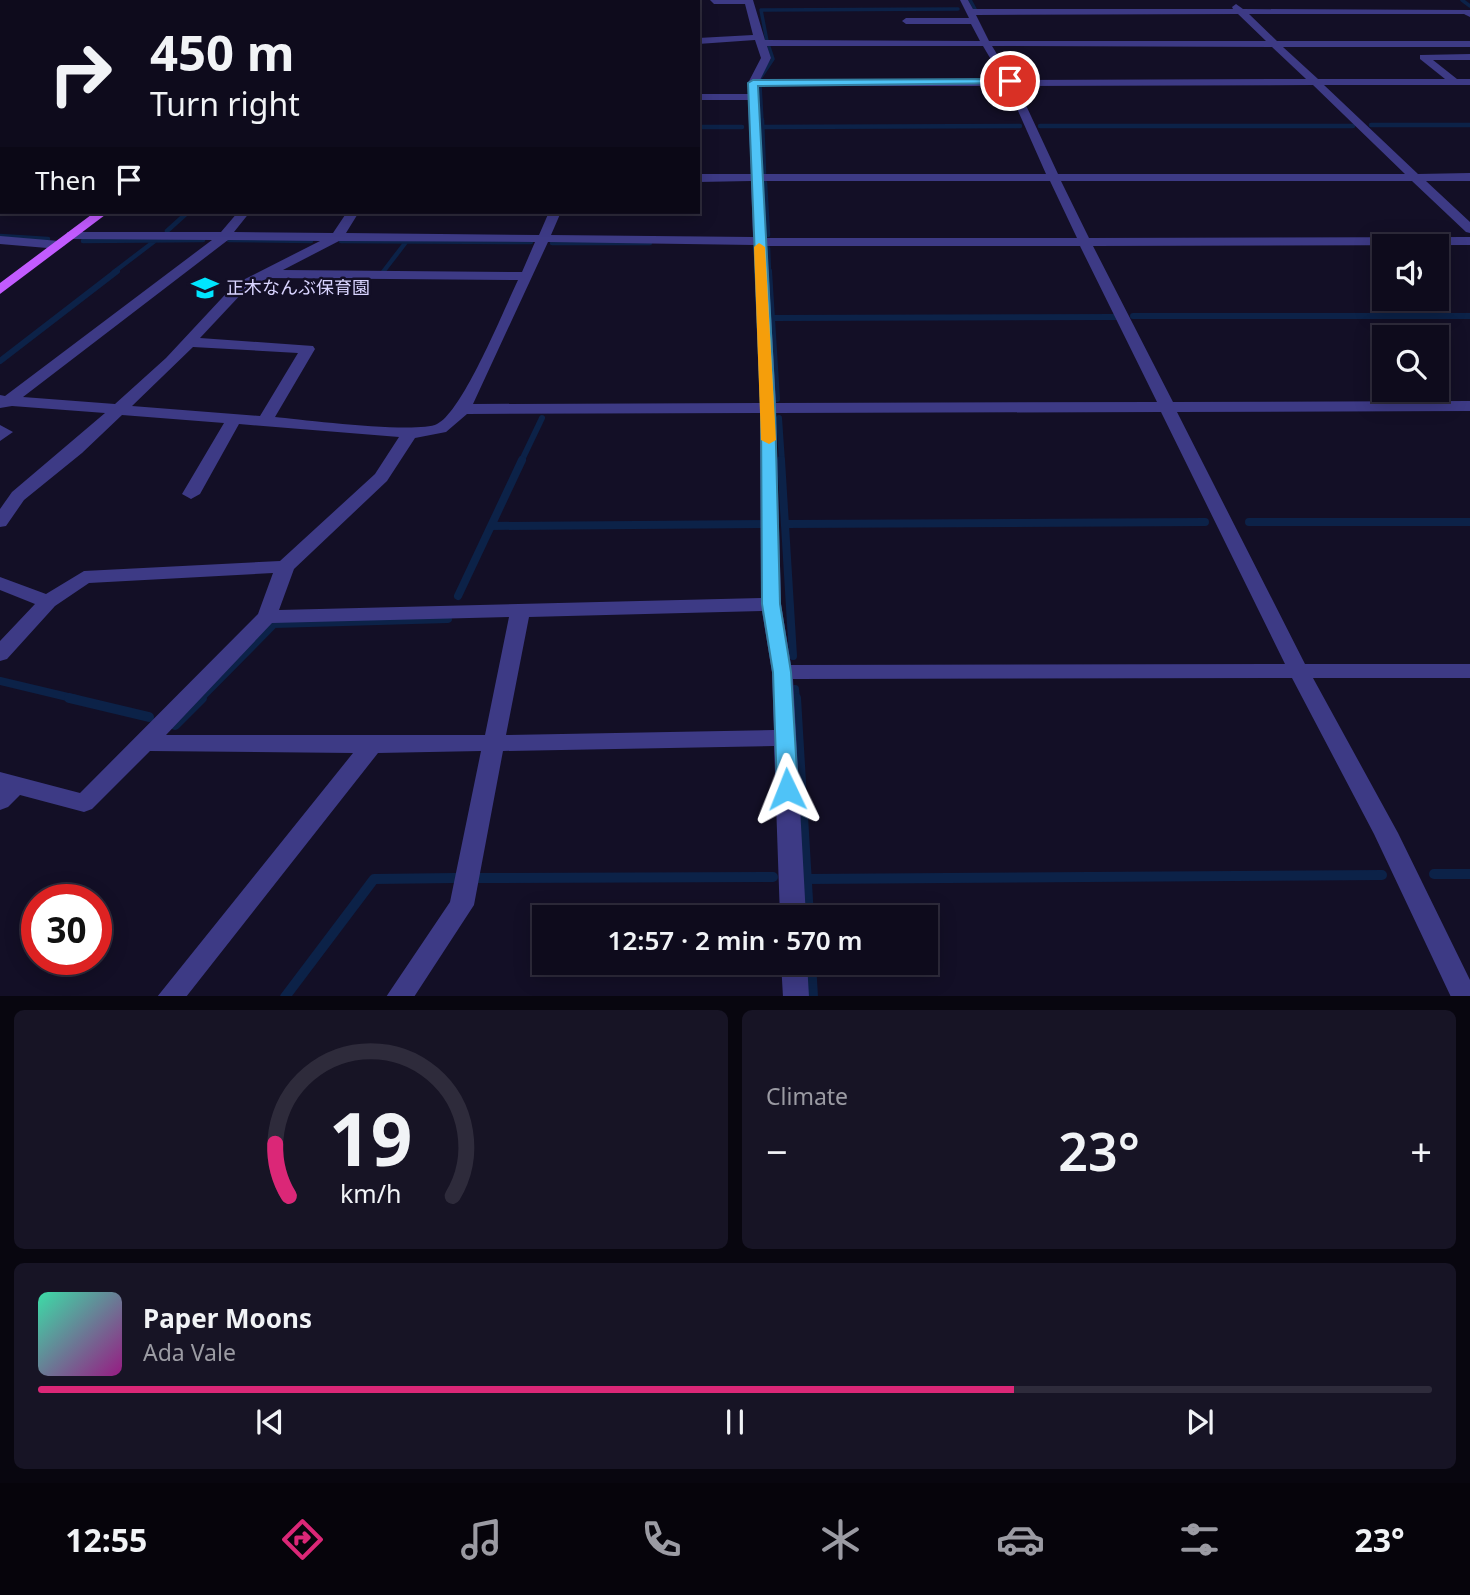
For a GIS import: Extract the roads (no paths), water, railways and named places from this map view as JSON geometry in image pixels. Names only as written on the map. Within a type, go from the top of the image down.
[{"type":"main road","points":[[0,290],[100,214]]},
{"type":"street","points":[[964,0],[986,44],[1010,81],[1085,243],[1299,671],[1386,832],[1413,895],[1465,996]]},
{"type":"street","points":[[1228,0],[1470,229]]},
{"type":"street","points":[[1454,0],[1468,13]]},
{"type":"street","points":[[714,1],[749,1],[766,58],[753,83],[753,97],[768,408],[771,604],[782,672],[792,905]]},
{"type":"street","points":[[906,21],[972,16],[1240,11],[1468,13]]},
{"type":"street","points":[[700,41],[1470,44]]},
{"type":"street","points":[[1455,82],[1423,57],[1470,57]]},
{"type":"street","points":[[753,83],[1470,82]]},
{"type":"street","points":[[700,97],[753,97]]},
{"type":"street","points":[[700,178],[1470,177]]},
{"type":"street","points":[[3,403],[224,237],[242,214]]},
{"type":"street","points":[[0,522],[9,495],[117,411],[240,287],[337,237],[352,214]]},
{"type":"street","points":[[3,403],[410,433],[448,428],[463,409],[554,214]]},
{"type":"street","points":[[72,235],[1085,243],[1470,241]]},
{"type":"street","points":[[0,240],[59,246]]},
{"type":"street","points":[[264,274],[527,276]]},
{"type":"street","points":[[188,342],[308,349],[264,423]]},
{"type":"street","points":[[463,409],[1470,406]]},
{"type":"street","points":[[191,494],[233,421]]},
{"type":"street","points":[[0,430],[5,432],[0,436]]},
{"type":"street","points":[[5,789],[84,803],[267,617],[285,567],[381,477],[410,433]]},
{"type":"street","points":[[0,654],[48,602],[84,576],[285,567]]},
{"type":"street","points":[[0,583],[48,602]]},
{"type":"street","points":[[267,617],[771,604]]},
{"type":"street","points":[[399,996],[462,905],[520,610]]},
{"type":"street","points":[[782,672],[1470,671]]},
{"type":"street","points":[[145,743],[372,746],[785,738]]},
{"type":"street","points":[[170,996],[372,746]]},
{"type":"street","points":[[795,975],[796,996]]},
{"type":"waterway","points":[[970,0],[975,9]]},
{"type":"waterway","points":[[1462,0],[1470,6]]},
{"type":"waterway","points":[[767,41],[761,10],[958,9]]},
{"type":"waterway","points":[[759,80],[773,59],[769,47]]},
{"type":"waterway","points":[[760,86],[762,121]]},
{"type":"waterway","points":[[762,120],[762,127]]},
{"type":"waterway","points":[[1371,125],[1470,125]]},
{"type":"waterway","points":[[762,127],[1020,126]]},
{"type":"waterway","points":[[1040,126],[1353,126]]},
{"type":"waterway","points":[[700,127],[742,127]]},
{"type":"waterway","points":[[762,127],[764,173]]},
{"type":"waterway","points":[[765,183],[768,235]]},
{"type":"waterway","points":[[167,231],[186,214]]},
{"type":"waterway","points":[[0,236],[48,239]]},
{"type":"waterway","points":[[83,241],[155,240]]},
{"type":"waterway","points":[[114,272],[155,240]]},
{"type":"waterway","points":[[155,240],[203,240]]},
{"type":"waterway","points":[[229,240],[311,241]]},
{"type":"waterway","points":[[341,241],[531,242]]},
{"type":"waterway","points":[[383,272],[406,242]]},
{"type":"waterway","points":[[552,243],[650,243]]},
{"type":"waterway","points":[[768,248],[769,272]]},
{"type":"waterway","points":[[0,361],[117,271]]},
{"type":"waterway","points":[[769,271],[772,318]]},
{"type":"waterway","points":[[1133,316],[1470,316]]},
{"type":"waterway","points":[[772,318],[1116,317]]},
{"type":"waterway","points":[[772,318],[777,399]]},
{"type":"waterway","points":[[521,462],[542,418]]},
{"type":"waterway","points":[[779,418],[782,462]]},
{"type":"waterway","points":[[491,526],[522,460]]},
{"type":"waterway","points":[[781,460],[793,656]]},
{"type":"waterway","points":[[785,524],[1205,522]]},
{"type":"waterway","points":[[1249,522],[1470,522]]},
{"type":"waterway","points":[[491,526],[764,524]]},
{"type":"waterway","points":[[458,596],[491,526]]},
{"type":"waterway","points":[[200,699],[274,624],[448,619]]},
{"type":"waterway","points":[[0,681],[76,699]]},
{"type":"waterway","points":[[795,689],[796,699]]},
{"type":"waterway","points":[[69,698],[149,717]]},
{"type":"waterway","points":[[175,725],[202,698]]},
{"type":"waterway","points":[[796,698],[808,905]]},
{"type":"waterway","points":[[1434,874],[1470,874]]},
{"type":"waterway","points":[[807,879],[1382,875]]},
{"type":"waterway","points":[[475,878],[773,877]]},
{"type":"waterway","points":[[286,996],[374,879],[455,878]]},
{"type":"waterway","points":[[812,975],[813,996]]},
{"type":"place","name":"正木なんぶ保育園","points":[[205,288]]}]
